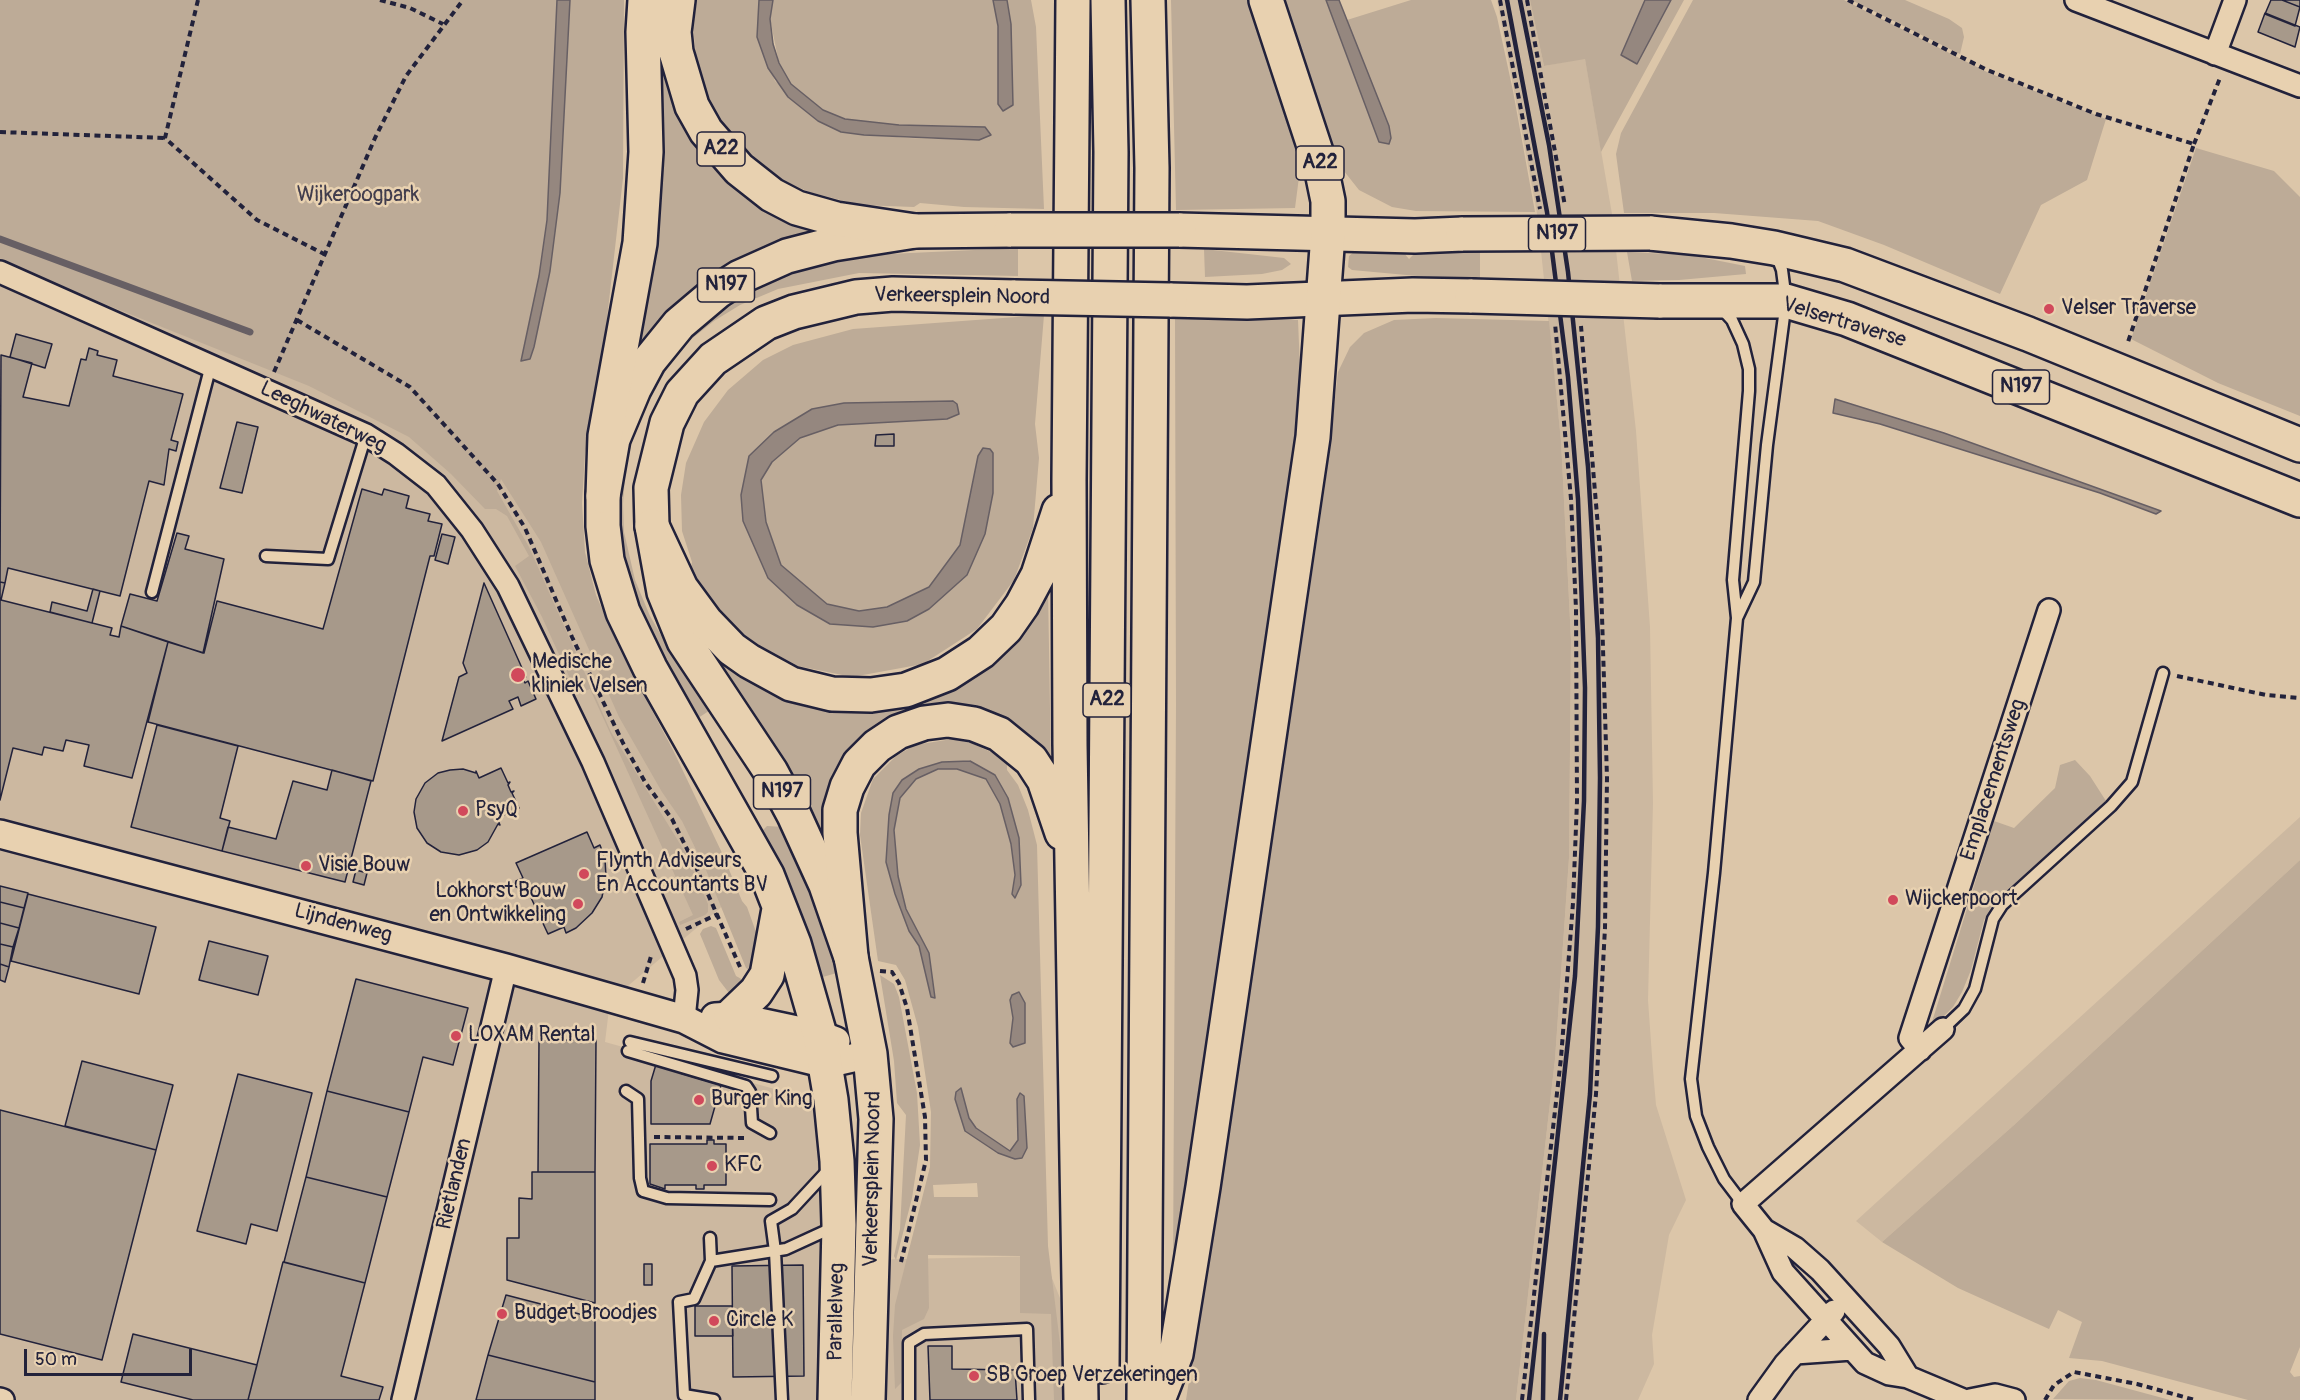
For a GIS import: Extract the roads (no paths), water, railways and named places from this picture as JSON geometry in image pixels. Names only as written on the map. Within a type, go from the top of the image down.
[{"type":"main road","points":[[603,496],[605,436],[640,243],[646,152],[643,32],[645,0]]},
{"type":"main road","name":"A22","points":[[678,0],[674,32],[676,52],[692,106],[706,131],[739,169],[772,195],[797,208],[836,219],[915,231]]},
{"type":"main road","name":"A22","points":[[1057,0],[1073,64]]},
{"type":"main road","name":"A22","points":[[1073,0],[1069,480],[1072,864],[1081,1400]]},
{"type":"main road","name":"A22","points":[[1102,1400],[1111,152],[1108,0]]},
{"type":"main road","name":"A22","points":[[1144,1400],[1152,168],[1148,0]]},
{"type":"main road","name":"A22","points":[[1158,1400],[1176,1354],[1207,1164],[1311,459],[1328,234],[1328,201],[1321,167],[1266,0]]},
{"type":"main road","name":"N197","points":[[823,1050],[780,905],[731,807],[650,668],[632,632],[616,593],[607,560],[603,526],[603,496],[614,439],[634,389],[664,342],[696,308],[740,277],[787,256],[833,244],[915,231],[1179,230],[1328,234],[1650,233],[1731,241],[1774,248],[1845,265],[1909,287],[2300,444]]},
{"type":"main road","name":"Verkeersplein Noord","points":[[870,1323],[876,1119],[870,1054],[851,957],[826,885],[794,814],[771,772],[684,641],[664,592],[652,526],[651,488],[667,423],[682,393],[697,376],[739,339],[766,323],[794,312],[856,297],[893,294],[1247,302],[1322,298]]},
{"type":"main road","name":"Velsertraverse","points":[[1322,298],[1472,296],[1659,301],[1786,301],[1847,319],[1924,348],[2300,500]]},
{"type":"main road","name":"A22","points":[[652,526],[681,588],[706,622],[732,649],[791,684],[832,694],[871,695],[906,690],[947,674],[981,652],[1006,628],[1022,605],[1038,575],[1069,480]]},
{"type":"main road","name":"A22","points":[[851,957],[840,810],[847,787],[860,764],[877,746],[898,732],[924,723],[948,720],[974,724],[999,734],[1019,749],[1044,780],[1072,864]]},
{"type":"main road","points":[[731,1016],[756,992],[767,975],[780,905]]},
{"type":"main road","name":"Parallelweg","points":[[823,1050],[837,1161],[839,1225],[835,1400]]},
{"type":"main road","name":"Parallelweg","points":[[868,1400],[870,1323]]},
{"type":"street","points":[[2076,0],[2300,86]]},
{"type":"street","points":[[2221,57],[2235,0]]},
{"type":"street","name":"Leeghwaterweg","points":[[0,272],[366,435],[396,454],[436,485],[472,530],[508,586],[593,762],[685,976],[687,990],[684,1019]]},
{"type":"street","name":"Emplacementsweg","points":[[1920,1050],[1910,1038],[2049,610]]},
{"type":"street","name":"Lijndenweg","points":[[0,834],[506,968],[684,1019],[723,1039],[870,1054]]},
{"type":"street","name":"Rietlanden","points":[[403,1400],[506,968]]},
{"type":"street","name":"Lijndenweg","points":[[684,1019],[731,1016],[823,1050]]},
{"type":"street","points":[[1943,1029],[1743,1204],[1764,1230],[1778,1265],[1865,1363],[1888,1374],[1908,1377],[1963,1400]]},
{"type":"street","points":[[1764,1230],[1795,1248],[1846,1298],[1889,1346],[1908,1377]]},
{"type":"street","points":[[1760,1400],[1795,1353],[1846,1298]]},
{"type":"street","points":[[1795,1353],[1852,1349]]},
{"type":"street","points":[[1970,1400],[1995,1395],[2014,1400]]},
{"type":"lane","points":[[1737,618],[1754,582],[1767,445],[1786,301],[1782,270],[1774,248]]},
{"type":"lane","points":[[1714,300],[1732,320],[1743,344],[1749,369],[1733,580],[1737,618],[1714,873],[1691,1079],[1696,1116],[1708,1148],[1724,1179],[1743,1204]]},
{"type":"lane","points":[[152,592],[211,365]]},
{"type":"lane","points":[[266,556],[328,559],[366,435]]},
{"type":"lane","points":[[1943,1029],[1964,1009],[1975,989],[1993,919],[2002,905],[2111,806],[2132,782],[2163,673]]},
{"type":"lane","points":[[770,1133],[752,1123],[750,1092],[746,1086],[629,1046],[772,1076]]},
{"type":"lane","points":[[626,1091],[638,1099],[640,1178],[643,1191],[667,1198],[771,1200]]},
{"type":"lane","points":[[783,1400],[775,1251],[771,1221],[792,1209],[837,1161]]},
{"type":"lane","name":"Parallelweg","points":[[711,1261],[786,1249],[839,1225]]},
{"type":"lane","points":[[710,1238],[711,1261],[694,1299],[679,1302],[684,1395],[714,1400]]},
{"type":"lane","points":[[909,1400],[909,1343],[924,1334],[1027,1329],[1029,1400]]},
{"type":"waterway","points":[[0,239],[250,332]]},
{"type":"railway","points":[[1507,0],[1547,212],[1568,377],[1578,499],[1585,688],[1584,801],[1575,976],[1529,1400]]},
{"type":"railway","points":[[1520,0],[1549,145],[1568,272],[1588,467],[1598,638],[1600,778],[1598,927],[1590,1094],[1560,1400]]},
{"type":"railway","points":[[1543,1400],[1544,1334]]},
{"type":"place","name":"Velser Traverse","points":[[2049,309]]},
{"type":"place","name":"Medische kliniek Velsen","points":[[518,675]]},
{"type":"place","name":"PsyQ","points":[[463,811]]},
{"type":"place","name":"Visie Bouw","points":[[306,866]]},
{"type":"place","name":"Flynth Adviseurs En Accountants BV","points":[[584,874]]},
{"type":"place","name":"Wijckerpoort","points":[[1893,900]]},
{"type":"place","name":"Lokhorst Bouw en Ontwikkeling","points":[[578,904]]},
{"type":"place","name":"LOXAM Rental","points":[[456,1036]]},
{"type":"place","name":"Burger King","points":[[699,1100]]},
{"type":"place","name":"KFC","points":[[712,1166]]},
{"type":"place","name":"Budget Broodjes","points":[[502,1314]]},
{"type":"place","name":"Circle K","points":[[714,1321]]},
{"type":"place","name":"SB Groep Verzekeringen","points":[[974,1376]]},
{"type":"park label","name":"Wijkeroogpark","points":[[358,196]]}]
